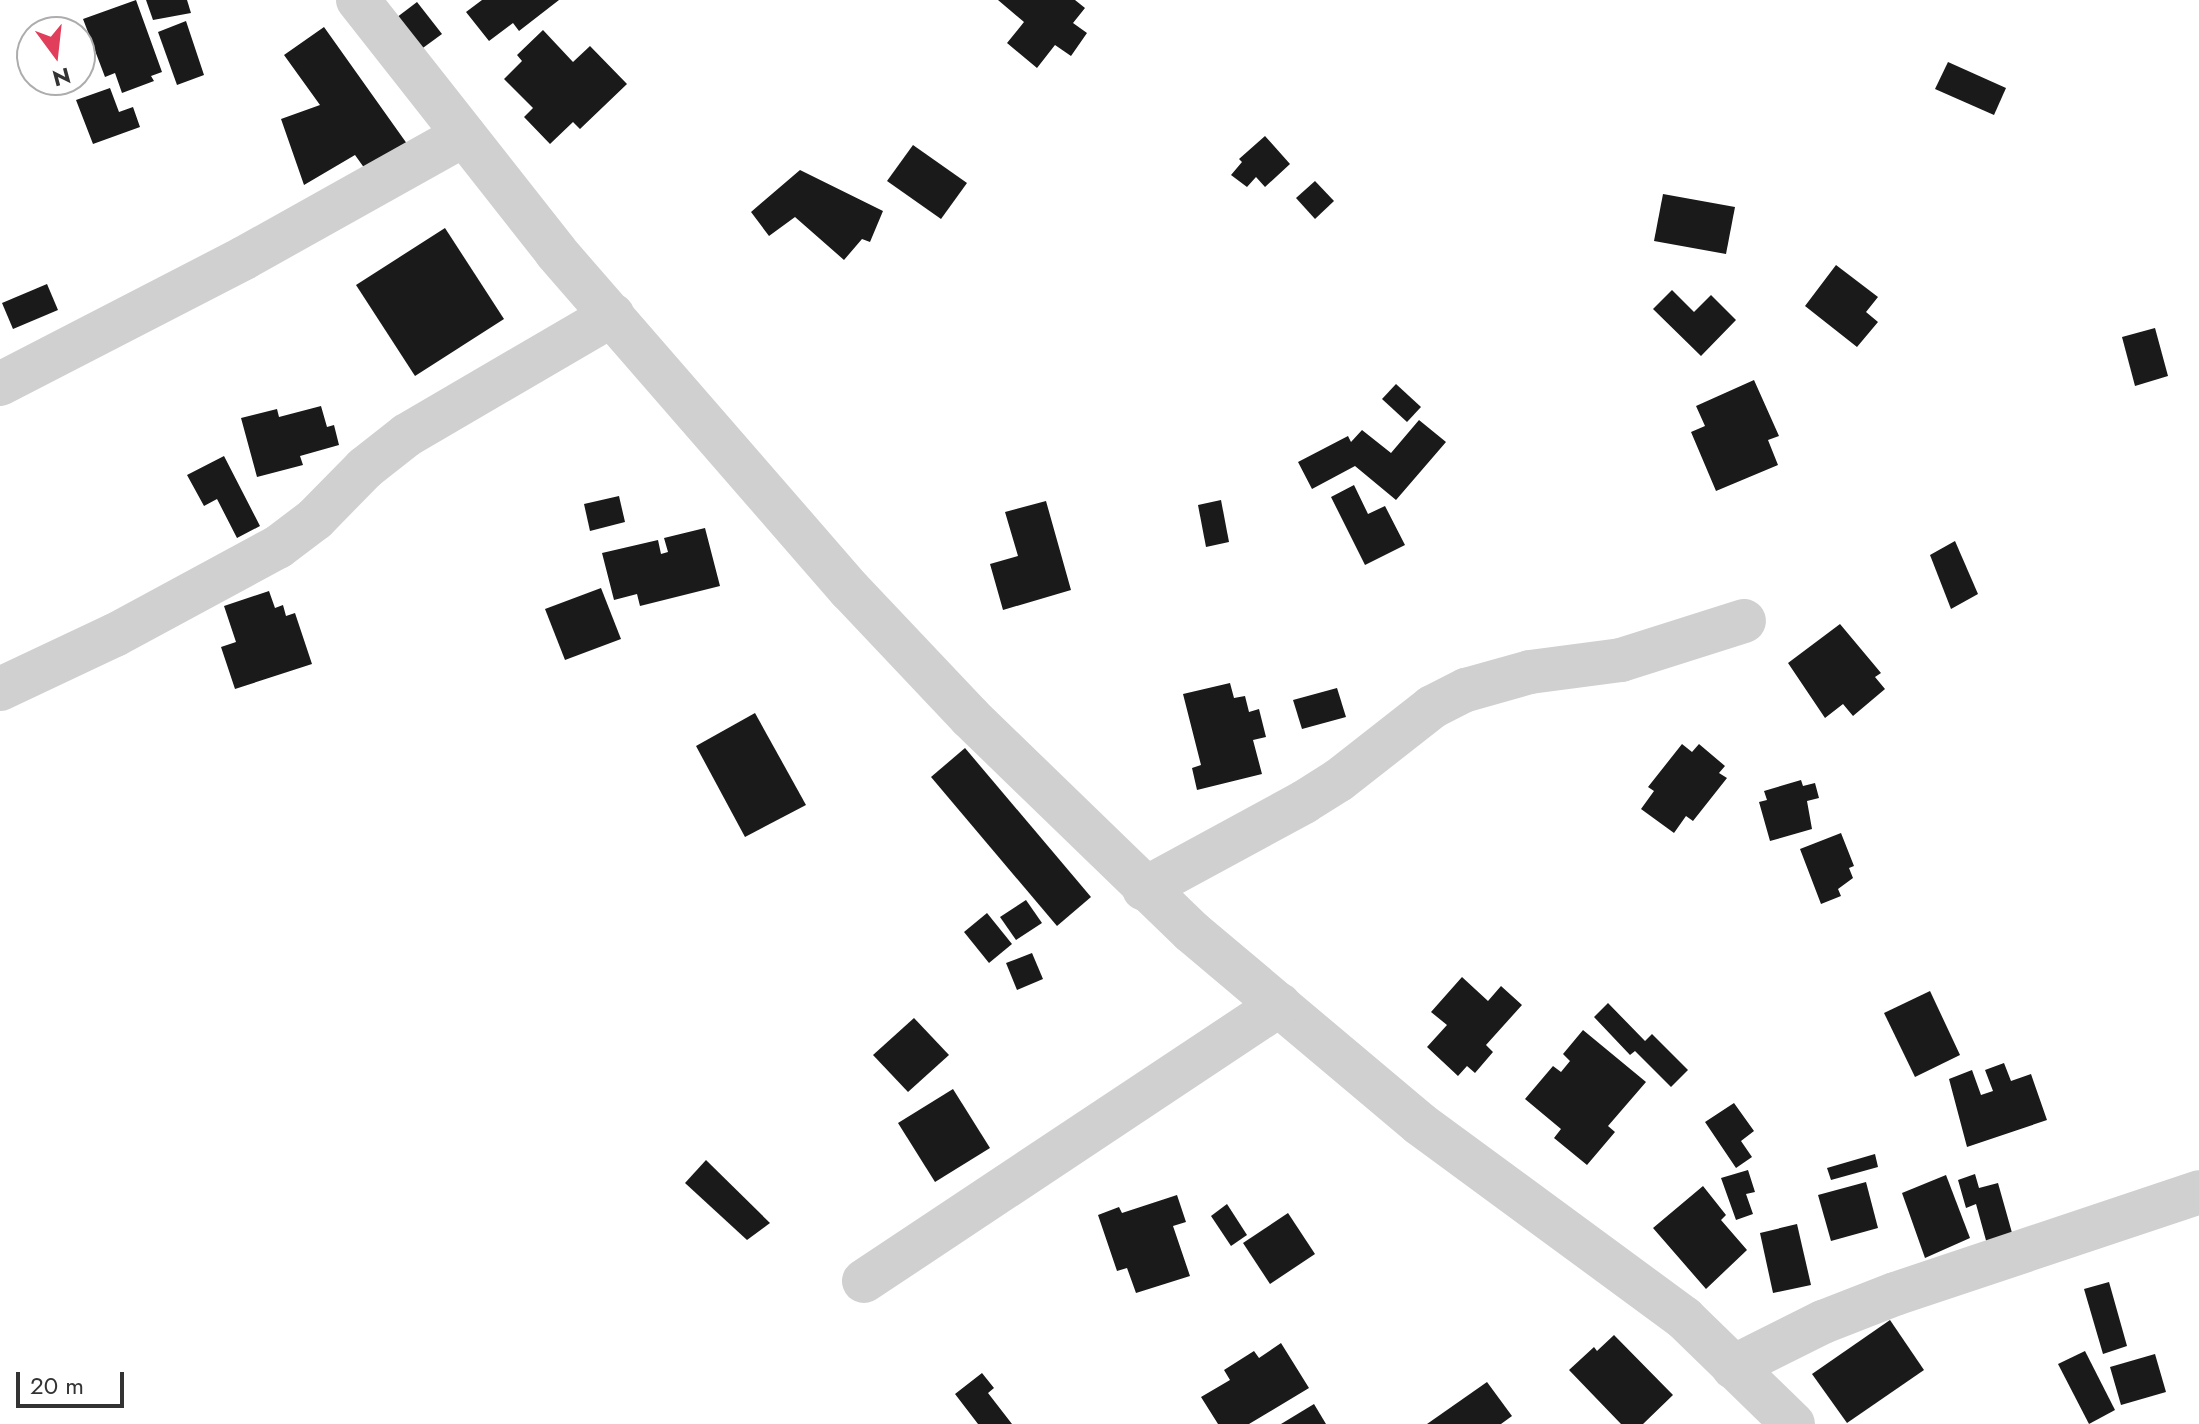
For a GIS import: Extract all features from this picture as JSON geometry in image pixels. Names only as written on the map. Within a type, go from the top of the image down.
[{"type":"street","points":[[358,0],[556,252],[850,590],[970,717],[1144,889],[1420,1124],[1684,1318],[1793,1424]]},
{"type":"street","points":[[0,384],[244,258],[464,135]]},
{"type":"street","points":[[0,689],[115,635],[278,547],[315,519],[365,468],[407,435],[612,315]]},
{"type":"street","points":[[1144,889],[1328,787],[1432,707],[1466,690],[1530,672],[1621,660],[1744,621]]},
{"type":"street","points":[[864,1281],[1280,1005]]},
{"type":"street","points":[[1733,1367],[1823,1322],[1895,1294],[2199,1192]]},
{"type":"building","points":[[136,0],[162,72],[151,76],[154,81],[122,93],[115,73],[105,77],[96,53],[96,16],[91,16]]},
{"type":"building","points":[[146,0],[187,0],[191,13],[153,20]]},
{"type":"building","points":[[482,0],[559,0],[519,31],[513,23],[489,41],[466,12]]},
{"type":"building","points":[[998,0],[1075,0],[1085,8],[1073,23],[1087,33],[1071,56],[1055,45],[1037,68],[1007,43],[1024,22]]},
{"type":"building","points":[[417,2],[442,34],[416,53],[392,21]]},
{"type":"building","points":[[186,21],[204,75],[177,85],[158,32]]},
{"type":"building","points":[[324,27],[410,148],[370,176],[355,155],[304,185],[281,119],[320,105],[284,55]]},
{"type":"building","points":[[543,30],[573,62],[590,46],[627,84],[580,129],[573,122],[550,144],[524,117],[533,108],[504,79],[522,61],[517,55]]},
{"type":"building","points":[[1948,62],[2006,88],[1994,115],[1935,89]]},
{"type":"building","points":[[110,88],[119,112],[133,107],[140,127],[93,144],[76,100],[96,96],[96,93]]},
{"type":"building","points":[[1265,136],[1290,164],[1265,187],[1256,177],[1247,187],[1231,175],[1242,162],[1239,159]]},
{"type":"building","points":[[913,145],[967,183],[941,219],[887,181]]},
{"type":"building","points":[[800,170],[883,211],[870,242],[862,239],[844,260],[795,217],[769,236],[751,212]]},
{"type":"building","points":[[1315,181],[1334,201],[1315,219],[1296,198]]},
{"type":"building","points":[[1663,194],[1735,207],[1726,254],[1654,241]]},
{"type":"building","points":[[445,228],[504,319],[415,376],[356,285]]},
{"type":"building","points":[[1836,265],[1878,297],[1866,312],[1878,322],[1857,347],[1805,306]]},
{"type":"building","points":[[47,284],[58,310],[13,329],[2,303]]},
{"type":"building","points":[[1672,290],[1694,312],[1711,295],[1736,320],[1701,356],[1653,309]]},
{"type":"building","points":[[2155,328],[2168,376],[2135,386],[2122,337]]},
{"type":"building","points":[[1754,380],[1779,436],[1768,440],[1778,465],[1716,491],[1691,432],[1705,426],[1696,406]]},
{"type":"building","points":[[1396,384],[1421,407],[1407,422],[1382,399]]},
{"type":"building","points":[[321,406],[327,427],[334,425],[339,445],[300,456],[303,465],[257,477],[241,418],[277,409],[279,417]]},
{"type":"building","points":[[1419,420],[1446,442],[1396,500],[1355,466],[1312,489],[1298,462],[1348,436],[1351,442],[1362,430],[1391,453]]},
{"type":"building","points":[[224,456],[260,526],[237,538],[217,499],[204,506],[187,475]]},
{"type":"building","points":[[1354,485],[1368,514],[1385,506],[1405,545],[1365,565],[1331,497]]},
{"type":"building","points":[[619,496],[625,522],[590,531],[584,504]]},
{"type":"building","points":[[1221,500],[1229,542],[1206,547],[1198,505]]},
{"type":"building","points":[[1046,501],[1071,590],[1003,610],[990,564],[1018,556],[1005,512]]},
{"type":"building","points":[[705,528],[720,586],[640,606],[637,594],[614,600],[602,553],[658,540],[661,554],[668,552],[664,538]]},
{"type":"building","points":[[1955,541],[1978,594],[1951,609],[1930,555]]},
{"type":"building","points":[[601,588],[621,639],[565,660],[545,609]]},
{"type":"building","points":[[269,591],[275,608],[283,605],[286,616],[295,613],[312,664],[235,689],[221,647],[236,642],[224,606]]},
{"type":"building","points":[[1840,624],[1881,673],[1875,677],[1885,689],[1853,716],[1843,704],[1825,718],[1788,663]]},
{"type":"building","points":[[1230,683],[1234,698],[1245,696],[1249,712],[1259,709],[1266,737],[1253,740],[1262,774],[1197,790],[1192,768],[1201,765],[1183,694]]},
{"type":"building","points":[[1337,688],[1346,717],[1302,729],[1293,700]]},
{"type":"building","points":[[755,713],[806,805],[745,837],[696,746]]},
{"type":"building","points":[[1682,744],[1692,752],[1699,744],[1725,766],[1719,773],[1727,778],[1693,821],[1686,816],[1674,833],[1641,809],[1654,791],[1648,787]]},
{"type":"building","points":[[965,748],[1091,897],[1057,926],[931,777]]},
{"type":"building","points":[[1801,780],[1803,786],[1815,783],[1819,798],[1807,801],[1812,829],[1770,841],[1759,802],[1767,800],[1764,791]]},
{"type":"building","points":[[1841,833],[1854,866],[1849,868],[1853,878],[1838,889],[1841,896],[1821,904],[1800,849]]},
{"type":"building","points":[[1026,900],[1042,923],[1016,940],[1000,917]]},
{"type":"building","points":[[987,913],[1012,944],[989,963],[964,932]]},
{"type":"building","points":[[1032,953],[1043,979],[1017,990],[1006,963]]},
{"type":"building","points":[[1462,977],[1488,1001],[1501,986],[1522,1005],[1486,1045],[1493,1052],[1475,1073],[1467,1066],[1458,1076],[1427,1047],[1447,1025],[1431,1012]]},
{"type":"building","points":[[1930,991],[1960,1055],[1915,1077],[1884,1013]]},
{"type":"building","points":[[1608,1003],[1645,1041],[1652,1034],[1688,1070],[1671,1087],[1635,1051],[1630,1055],[1594,1017]]},
{"type":"building","points":[[914,1018],[949,1055],[908,1092],[873,1055]]},
{"type":"building","points":[[1583,1030],[1646,1082],[1608,1126],[1615,1132],[1587,1165],[1554,1138],[1561,1129],[1525,1099],[1553,1066],[1561,1072],[1570,1061],[1563,1054]]},
{"type":"building","points":[[2004,1063],[2011,1081],[2031,1074],[2047,1120],[1967,1147],[1949,1079],[1972,1070],[1981,1095],[1993,1091],[1985,1070]]},
{"type":"building","points":[[953,1089],[990,1148],[935,1182],[898,1123]]},
{"type":"building","points":[[1734,1103],[1754,1131],[1741,1141],[1752,1157],[1736,1168],[1705,1122]]},
{"type":"building","points":[[1875,1154],[1878,1167],[1831,1180],[1827,1168]]},
{"type":"building","points":[[706,1160],[770,1223],[747,1240],[685,1183]]},
{"type":"building","points":[[1748,1170],[1755,1192],[1746,1194],[1753,1214],[1736,1220],[1721,1178]]},
{"type":"building","points":[[1975,1174],[1979,1188],[1998,1183],[2016,1247],[1990,1255],[1976,1204],[1966,1208],[1958,1180]]},
{"type":"building","points":[[1946,1175],[1970,1238],[1925,1258],[1902,1193]]},
{"type":"building","points":[[1866,1182],[1878,1228],[1831,1241],[1818,1195]]},
{"type":"building","points":[[1703,1186],[1726,1215],[1721,1220],[1747,1250],[1706,1289],[1653,1228]]},
{"type":"building","points":[[1177,1195],[1186,1222],[1173,1226],[1190,1276],[1136,1293],[1127,1268],[1117,1271],[1098,1215],[1119,1207],[1122,1213]]},
{"type":"building","points":[[1227,1204],[1247,1235],[1231,1246],[1211,1216]]},
{"type":"building","points":[[1288,1213],[1315,1254],[1270,1284],[1243,1243]]},
{"type":"building","points":[[1797,1224],[1811,1285],[1773,1293],[1760,1233]]},
{"type":"building","points":[[2109,1282],[2127,1346],[2103,1354],[2084,1289]]},
{"type":"building","points":[[1890,1320],[1924,1370],[1847,1423],[1812,1374]]},
{"type":"building","points":[[1614,1335],[1673,1395],[1643,1424],[1621,1424],[1569,1370],[1594,1347],[1597,1351]]},
{"type":"building","points":[[1281,1343],[1309,1388],[1249,1424],[1218,1424],[1201,1397],[1230,1380],[1224,1370],[1254,1351],[1259,1358]]},
{"type":"building","points":[[2085,1351],[2115,1410],[2089,1424],[2058,1364]]},
{"type":"building","points":[[2155,1354],[2166,1392],[2121,1405],[2110,1367]]},
{"type":"building","points":[[982,1373],[994,1388],[988,1393],[1012,1424],[978,1424],[955,1394]]},
{"type":"building","points":[[1487,1382],[1512,1416],[1501,1424],[1427,1424]]},
{"type":"building","points":[[1314,1404],[1326,1424],[1281,1424]]}]
